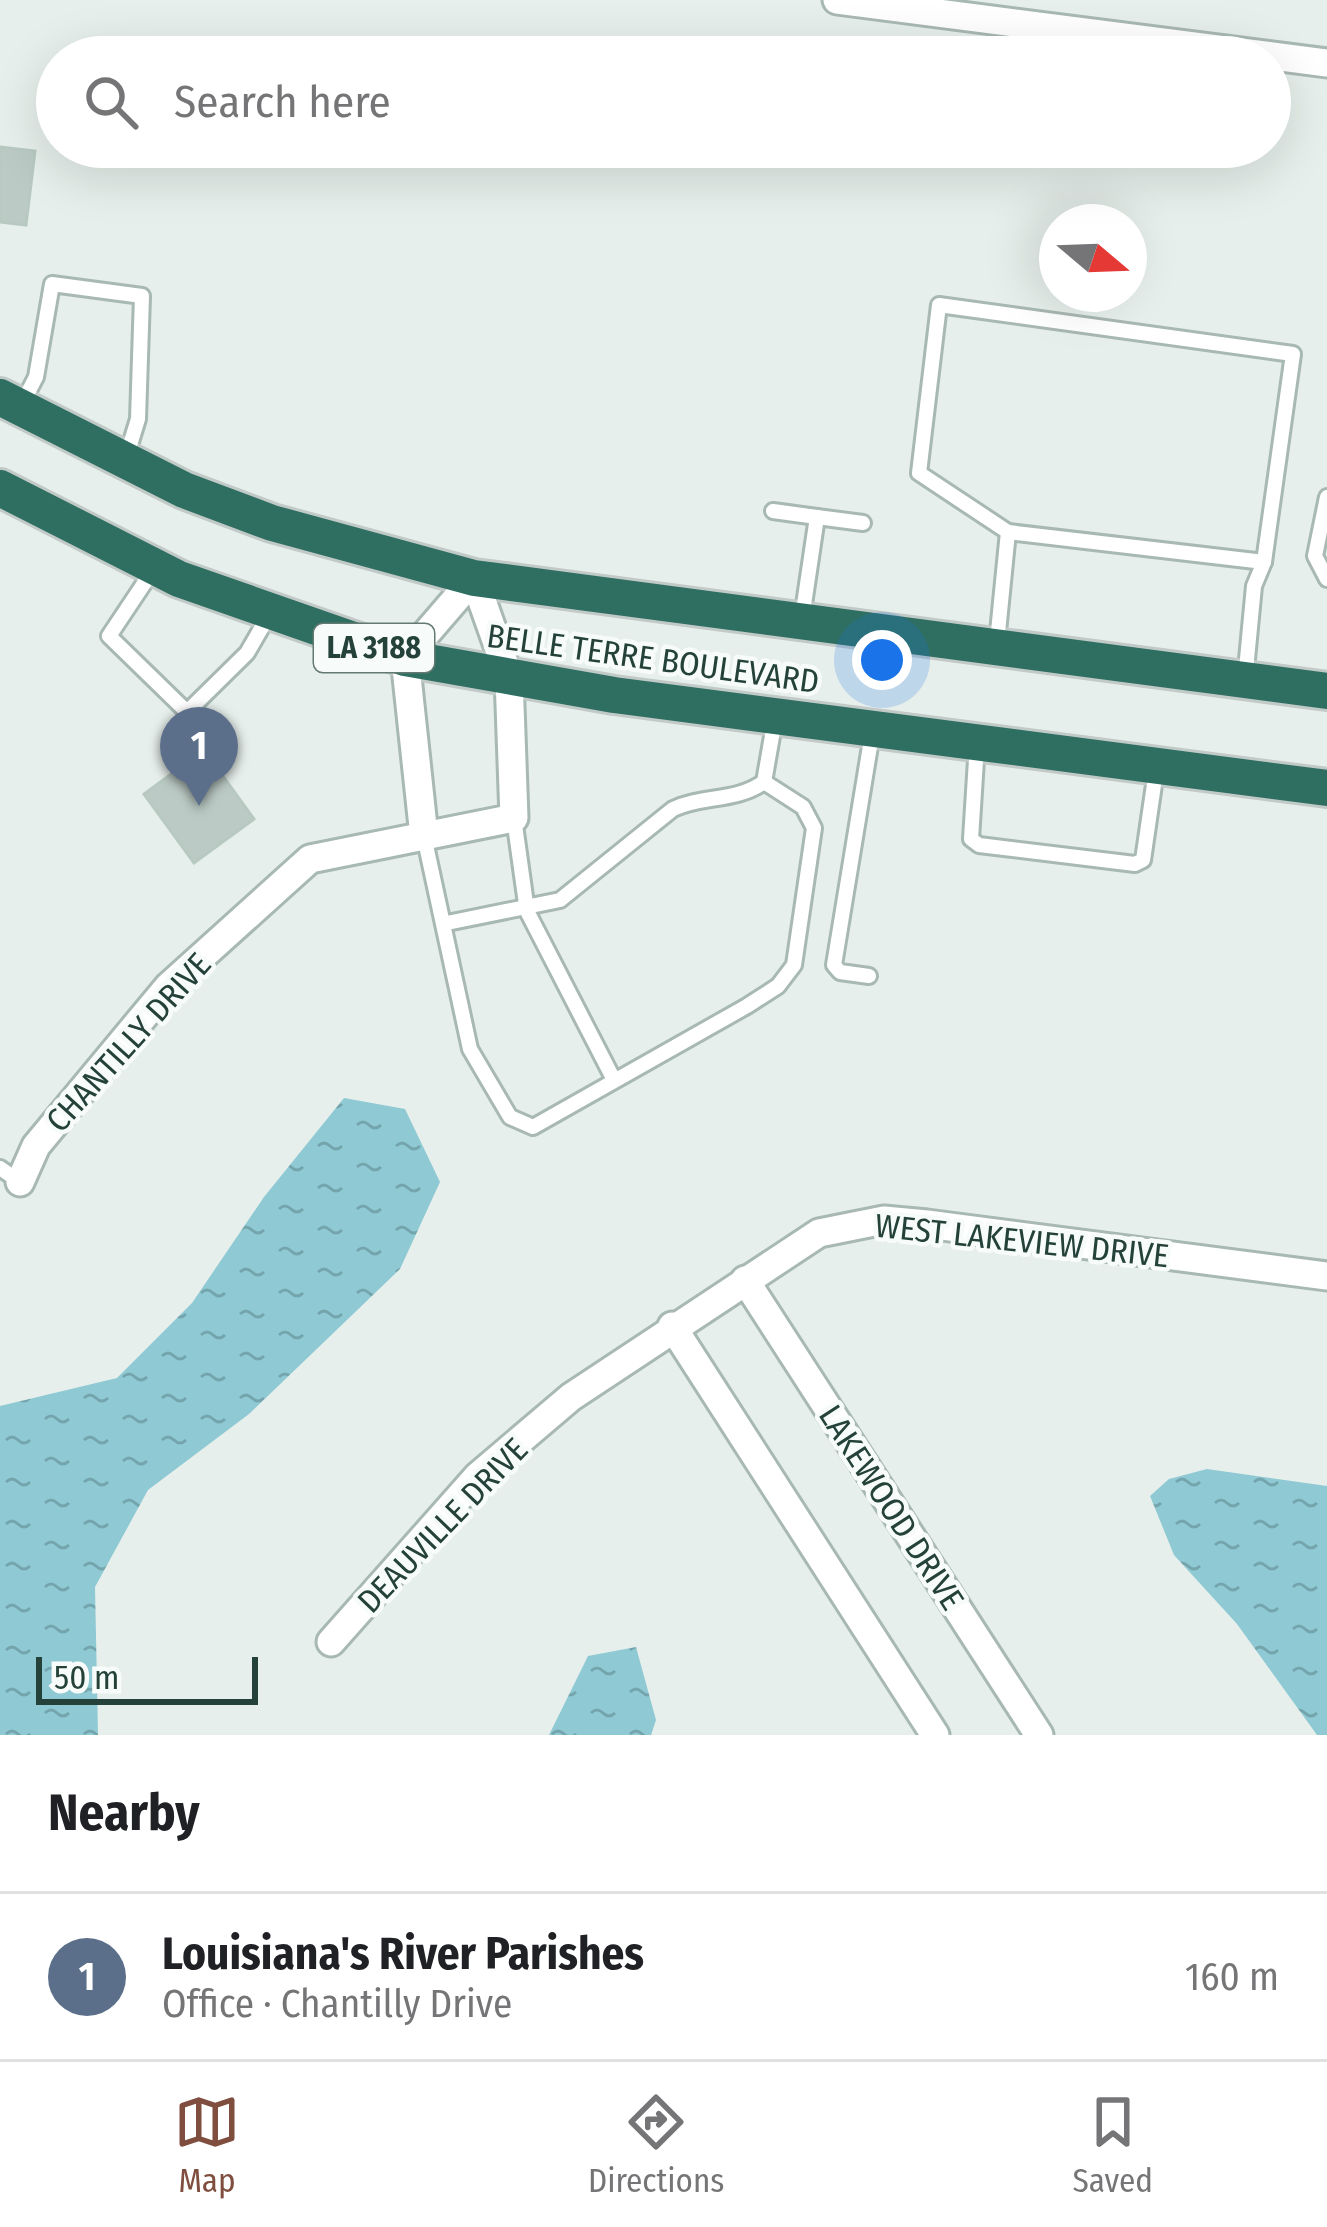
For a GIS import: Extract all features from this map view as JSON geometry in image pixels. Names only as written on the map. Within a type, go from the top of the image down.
[{"type":"highway","name":"BELLE TERRE BOULEVARD","points":[[10,403],[124,463],[272,523],[473,578],[1327,691]]},
{"type":"highway","name":"BELLE TERRE BOULEVARD","points":[[0,488],[154,567],[270,614],[405,658],[776,716],[1327,788]]},
{"type":"street","points":[[836,0],[1036,13],[1170,36]]},
{"type":"street","points":[[1291,57],[1327,63]]},
{"type":"street","points":[[424,836],[405,658],[473,578],[509,677],[514,818]]},
{"type":"street","name":"CHANTILLY DRIVE","points":[[10,1175],[167,987],[310,859],[514,818]]},
{"type":"street","name":"WEST LAKEVIEW DRIVE","points":[[672,1326],[820,1234],[884,1220],[1327,1276]]},
{"type":"street","name":"LAKEWOOD DRIVE","points":[[746,1280],[1040,1735]]},
{"type":"street","points":[[672,1326],[935,1735]]},
{"type":"street","name":"DEAUVILLE DRIVE","points":[[331,1642],[478,1476],[571,1397],[672,1326]]},
{"type":"lane","points":[[10,403],[36,377],[52,284],[142,296],[138,419],[124,463]]},
{"type":"lane","points":[[1245,680],[1254,586],[1264,562],[1293,354],[939,305],[919,473],[1008,532],[1264,562]]},
{"type":"lane","points":[[1327,496],[1315,556],[1327,579]]},
{"type":"lane","points":[[773,511],[863,524]]},
{"type":"lane","points":[[802,623],[817,517]]},
{"type":"lane","points":[[997,648],[1008,532]]},
{"type":"lane","points":[[154,567],[110,636],[188,712],[248,653],[270,614]]},
{"type":"lane","points":[[764,782],[776,716]]},
{"type":"lane","points":[[869,976],[840,972],[834,965],[873,729]]},
{"type":"lane","points":[[977,742],[970,839],[979,845],[1135,865],[1143,860],[1157,766]]},
{"type":"lane","points":[[424,836],[447,923],[470,1049],[510,1117],[533,1127],[747,1006],[778,986],[794,965],[814,828],[803,807],[764,782]]},
{"type":"lane","points":[[447,923],[527,910],[560,899],[673,809],[691,800],[739,794],[764,782]]},
{"type":"lane","points":[[514,818],[527,910],[613,1078]]},
{"type":"water","points":[[344,1098],[405,1109],[440,1182],[400,1269],[249,1414],[148,1490],[95,1587],[98,1735],[0,1735],[0,1406],[117,1378],[192,1303],[264,1197]]},
{"type":"water","points":[[1207,1469],[1327,1486],[1327,1735],[1317,1735],[1237,1624],[1174,1555],[1150,1496],[1169,1479]]},
{"type":"water","points":[[636,1647],[656,1720],[651,1735],[549,1735],[588,1656]]},
{"type":"building","points":[[0,147],[35,151],[26,225],[0,222]]},
{"type":"building","points":[[204,750],[254,819],[194,863],[144,794]]},
{"type":"place","name":"Louisiana's River Parishes","points":[[199,806]]}]
